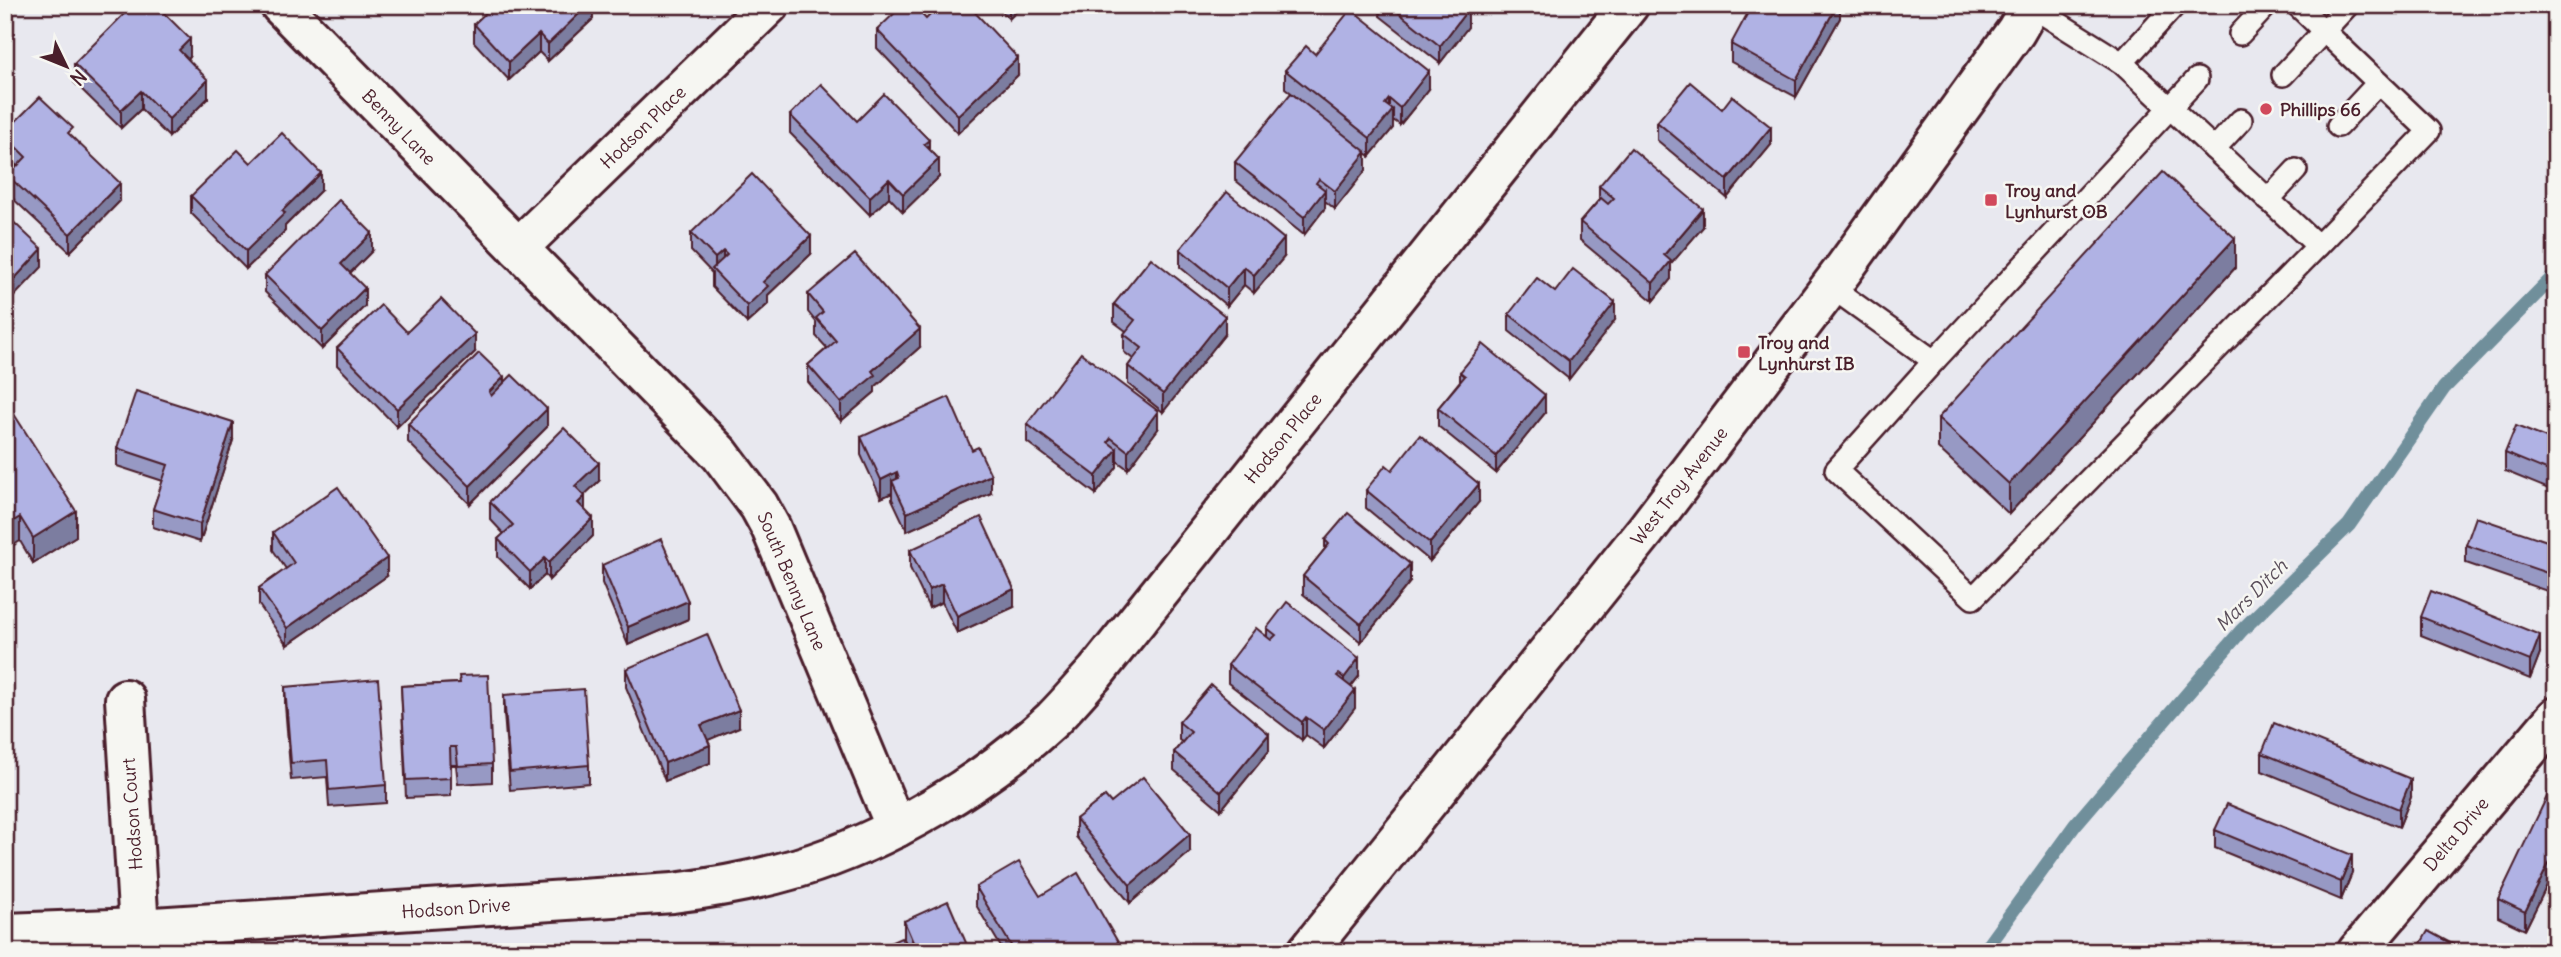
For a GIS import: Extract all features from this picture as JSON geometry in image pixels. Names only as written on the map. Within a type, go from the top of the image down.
[{"type":"street","name":"Benny Lane","points":[[280,5],[518,248]]},
{"type":"street","name":"Hodson Place","points":[[518,248],[769,5]]},
{"type":"street","name":"Hodson Place","points":[[896,828],[923,814],[1003,761],[1053,719],[1096,672],[1629,5]]},
{"type":"street","name":"West Troy Avenue","points":[[1307,952],[1630,551],[1831,287],[2016,31],[2031,5]]},
{"type":"street","name":"South Benny Lane","points":[[518,248],[720,454],[759,506],[771,528],[896,828]]},
{"type":"street","name":"Hodson Court","points":[[125,699],[139,929]]},
{"type":"street","name":"Delta Drive","points":[[2357,952],[2556,717]]},
{"type":"street","name":"Hodson Drive","points":[[5,933],[139,929],[707,889],[799,867],[896,828]]},
{"type":"lane","points":[[2031,5],[2122,63],[2318,246]]},
{"type":"lane","points":[[2122,63],[2175,5]]},
{"type":"lane","points":[[2240,34],[2267,5]]},
{"type":"lane","points":[[2197,79],[1934,360],[1836,470],[1973,598],[2429,131],[2297,5]]},
{"type":"lane","points":[[2283,75],[2348,5]]},
{"type":"lane","points":[[2338,126],[2378,83]]},
{"type":"lane","points":[[2214,149],[2241,120]]},
{"type":"lane","points":[[2268,200],[2296,170]]},
{"type":"lane","points":[[1831,287],[1934,360]]},
{"type":"building","points":[[133,5],[156,5],[190,39],[179,50],[208,80],[169,119],[141,91],[121,110],[74,64]]},
{"type":"building","points":[[494,5],[588,5],[548,44],[539,34],[509,62],[474,24]]},
{"type":"building","points":[[903,5],[913,5],[926,19],[940,5],[968,5],[1018,58],[958,115],[877,30]]},
{"type":"building","points":[[1389,5],[1464,5],[1468,9],[1440,46]]},
{"type":"building","points":[[1752,5],[1837,5],[1796,80],[1731,44]]},
{"type":"building","points":[[1351,9],[1429,71],[1400,108],[1389,99],[1385,104],[1393,110],[1370,138],[1285,70],[1306,46],[1315,54]]},
{"type":"building","points":[[1690,82],[1722,109],[1732,96],[1771,127],[1727,180],[1657,122]]},
{"type":"building","points":[[821,84],[857,121],[884,94],[929,140],[924,144],[939,159],[903,194],[889,179],[870,197],[790,115]]},
{"type":"building","points":[[1291,93],[1366,152],[1335,191],[1319,179],[1316,183],[1325,190],[1304,217],[1235,162]]},
{"type":"building","points":[[40,97],[73,128],[68,133],[120,183],[70,234],[8,176],[26,157],[5,136],[5,132]]},
{"type":"building","points":[[282,133],[321,173],[246,251],[191,196],[238,150],[251,163]]},
{"type":"building","points":[[1631,148],[1703,209],[1664,255],[1671,261],[1653,283],[1580,222],[1601,198],[1608,204],[1614,198],[1599,186]]},
{"type":"building","points":[[2163,172],[2235,238],[2009,484],[1938,418]]},
{"type":"building","points":[[752,174],[811,236],[763,282],[768,286],[747,306],[712,269],[727,255],[723,251],[715,258],[691,233]]},
{"type":"building","points":[[1227,192],[1284,239],[1254,275],[1244,267],[1227,288],[1180,249]]},
{"type":"building","points":[[339,200],[372,233],[341,264],[365,288],[322,331],[265,275]]},
{"type":"building","points":[[5,214],[42,249],[5,289]]},
{"type":"building","points":[[855,254],[920,329],[872,371],[875,375],[841,403],[808,365],[836,341],[816,318],[823,312],[808,294]]},
{"type":"building","points":[[1151,258],[1225,316],[1163,394],[1128,366],[1142,348],[1124,334],[1135,320],[1114,304]]},
{"type":"building","points":[[1573,269],[1615,302],[1569,361],[1509,314],[1537,278],[1555,292]]},
{"type":"building","points":[[441,299],[475,334],[397,409],[337,348],[381,305],[407,332]]},
{"type":"building","points":[[1483,344],[1545,395],[1496,456],[1438,408],[1465,376],[1460,372]]},
{"type":"building","points":[[479,353],[504,377],[489,392],[491,396],[512,375],[547,409],[470,486],[408,424]]},
{"type":"building","points":[[1081,353],[1158,411],[1128,451],[1111,438],[1108,442],[1117,449],[1096,476],[1027,424]]},
{"type":"building","points":[[136,391],[233,422],[200,524],[153,509],[168,465],[117,448]]},
{"type":"building","points":[[949,397],[972,450],[978,447],[991,475],[907,513],[892,481],[899,478],[897,472],[881,480],[861,437]]},
{"type":"building","points":[[12,411],[76,511],[33,538],[20,517],[5,526],[5,416]]},
{"type":"building","points":[[2516,426],[2556,442],[2556,474],[2505,453]]},
{"type":"building","points":[[564,428],[599,463],[575,486],[585,496],[578,503],[593,518],[549,562],[545,558],[530,572],[498,539],[513,525],[490,502]]},
{"type":"building","points":[[1420,435],[1479,484],[1430,543],[1366,490],[1386,465],[1392,470]]},
{"type":"building","points":[[338,487],[387,558],[287,628],[259,588],[294,563],[273,532]]},
{"type":"building","points":[[1348,513],[1410,564],[1361,624],[1303,576],[1329,544],[1325,540]]},
{"type":"building","points":[[981,517],[1014,589],[957,616],[942,584],[929,590],[910,550]]},
{"type":"building","points":[[2476,517],[2556,544],[2556,576],[2466,545]]},
{"type":"building","points":[[661,539],[688,601],[628,627],[602,565]]},
{"type":"building","points":[[2431,591],[2540,635],[2530,661],[2421,617]]},
{"type":"building","points":[[1287,602],[1359,658],[1344,678],[1339,674],[1337,676],[1355,690],[1324,730],[1306,717],[1302,722],[1228,665],[1256,628],[1271,640],[1276,635],[1267,628]]},
{"type":"building","points":[[707,634],[739,710],[701,725],[710,745],[665,763],[626,669]]},
{"type":"building","points":[[488,675],[492,764],[458,766],[456,747],[450,747],[451,778],[406,780],[401,686],[460,683],[459,676]]},
{"type":"building","points":[[378,679],[386,785],[329,790],[327,760],[291,763],[285,687]]},
{"type":"building","points":[[1211,685],[1269,734],[1221,792],[1174,752],[1191,732],[1179,722]]},
{"type":"building","points":[[584,689],[589,765],[510,772],[504,695]]},
{"type":"building","points":[[2274,723],[2411,779],[2399,809],[2262,753]]},
{"type":"building","points":[[1143,777],[1190,834],[1130,885],[1076,819],[1105,796],[1111,803]]},
{"type":"building","points":[[2553,784],[2556,785],[2556,849],[2525,912],[2498,899]]},
{"type":"building","points":[[2227,804],[2352,855],[2341,882],[2215,830]]},
{"type":"building","points":[[1019,862],[1040,896],[1078,873],[1119,944],[1106,952],[1015,952],[976,887]]},
{"type":"building","points":[[948,901],[970,952],[874,952],[901,938],[905,945],[913,942],[904,921]]},
{"type":"building","points":[[2428,931],[2467,952],[2416,952]]},
{"type":"building","points":[[841,947],[842,952],[821,952]]},
{"type":"waterway","name":"Mars Ditch","points":[[1983,952],[2075,825],[2241,631],[2349,525],[2444,388],[2556,274]]},
{"type":"place","name":"Phillips 66","points":[[2266,109]]},
{"type":"place","name":"Troy and Lynhurst OB","points":[[1991,200]]},
{"type":"place","name":"Troy and Lynhurst IB","points":[[1744,352]]}]
